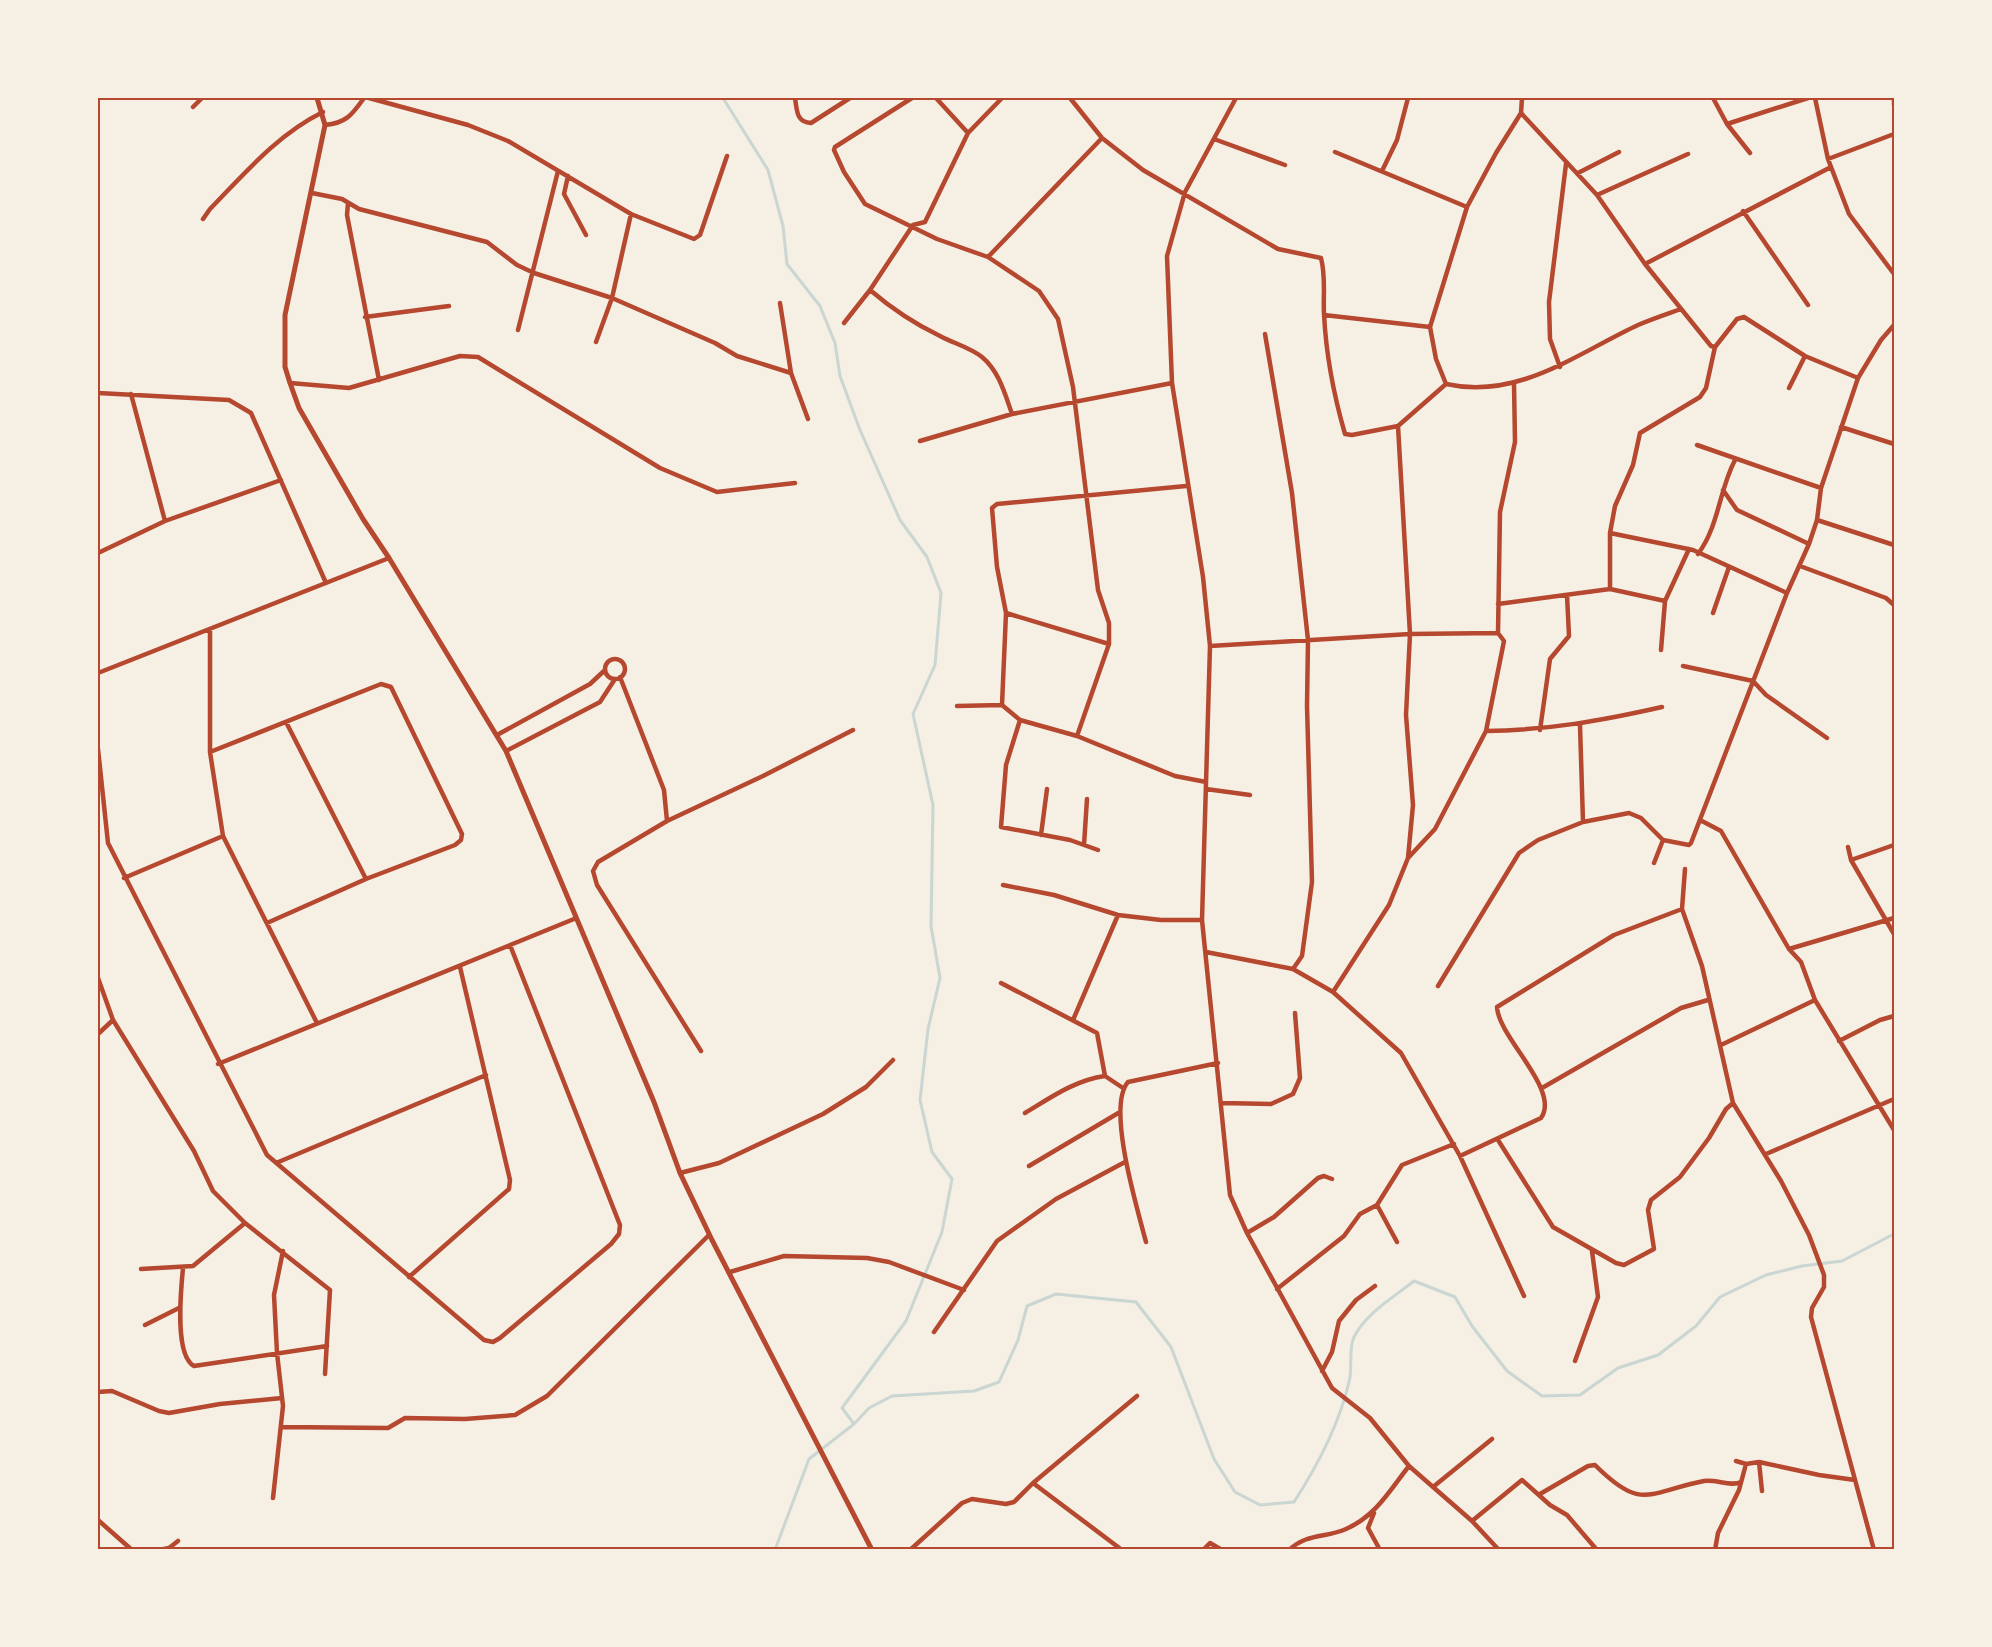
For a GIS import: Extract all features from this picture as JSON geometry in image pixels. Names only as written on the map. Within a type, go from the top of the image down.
[{"type":"street","points":[[193,108],[202,98]]},
{"type":"street","points":[[317,98],[325,125],[285,315],[285,367],[290,383],[305,418],[363,519],[506,751],[574,919],[654,1102],[680,1173],[709,1235],[872,1550]]},
{"type":"street","points":[[325,125],[341,123],[351,117],[364,98]]},
{"type":"street","points":[[369,98],[468,125],[507,141],[568,176],[588,191],[631,214],[694,239],[700,235],[727,156]]},
{"type":"street","points":[[795,98],[798,118],[805,123],[811,123],[850,98]]},
{"type":"street","points":[[912,98],[834,150],[844,172],[865,204],[913,225],[937,239],[988,257],[1039,291],[1058,319],[1073,387],[1073,404],[1098,590],[1109,623],[1109,644],[1077,736]]},
{"type":"street","points":[[936,98],[968,134]]},
{"type":"street","points":[[844,323],[870,290],[913,225],[925,222],[968,134],[1002,98]]},
{"type":"street","points":[[1070,98],[1102,138],[1143,170],[1185,192],[1278,249],[1321,258],[1324,271],[1324,315],[1335,400],[1345,434],[1352,435],[1398,426],[1446,384]]},
{"type":"street","points":[[1236,98],[1185,192],[1167,256],[1172,383],[1186,486],[1203,577],[1210,646],[1202,920],[1230,1195],[1246,1233],[1332,1388],[1370,1418],[1409,1466],[1472,1521],[1499,1550]]},
{"type":"street","points":[[1382,171],[1397,140],[1408,98]]},
{"type":"street","points":[[1446,384],[1436,359],[1430,327],[1467,207],[1521,113],[1522,98]]},
{"type":"street","points":[[1713,98],[1727,124],[1750,153]]},
{"type":"street","points":[[1727,124],[1808,98]]},
{"type":"street","points":[[1815,98],[1828,159],[1849,214],[1894,274]]},
{"type":"street","points":[[1894,98],[1894,105]]},
{"type":"street","points":[[204,219],[210,208],[264,153],[303,122],[323,112]]},
{"type":"street","points":[[1521,113],[1597,195],[1645,264],[1711,346],[1715,347]]},
{"type":"street","points":[[1828,159],[1894,134]]},
{"type":"street","points":[[988,257],[1102,138]]},
{"type":"street","points":[[1214,139],[1285,165]]},
{"type":"street","points":[[1335,152],[1467,207]]},
{"type":"street","points":[[1578,173],[1619,152]]},
{"type":"street","points":[[1597,195],[1688,153]]},
{"type":"street","points":[[1560,367],[1550,339],[1549,302],[1566,164]]},
{"type":"street","points":[[1645,264],[1831,167]]},
{"type":"street","points":[[518,330],[558,171]]},
{"type":"street","points":[[568,176],[564,194],[586,235]]},
{"type":"street","points":[[312,193],[342,199],[359,210],[487,242],[517,265],[534,273],[612,298],[715,343],[737,356],[791,373]]},
{"type":"street","points":[[348,203],[347,215],[379,380]]},
{"type":"street","points":[[1743,211],[1808,305]]},
{"type":"street","points":[[596,342],[612,298],[631,214]]},
{"type":"street","points":[[870,290],[889,306],[927,329],[982,357],[993,369],[1012,414]]},
{"type":"street","points":[[780,303],[791,373],[808,419]]},
{"type":"street","points":[[365,317],[448,306]]},
{"type":"street","points":[[1446,384],[1466,388],[1514,384],[1560,367],[1638,326],[1681,309]]},
{"type":"street","points":[[1324,315],[1430,327]]},
{"type":"street","points":[[1610,589],[1610,533],[1615,506],[1633,465],[1640,433],[1700,397],[1706,388],[1715,347],[1737,319],[1744,317],[1805,356],[1858,378]]},
{"type":"street","points":[[1438,986],[1519,853],[1538,840],[1583,822],[1635,814],[1663,840],[1689,845],[1787,593],[1809,544],[1817,520],[1821,488],[1858,378],[1881,340],[1894,325]]},
{"type":"street","points":[[1265,334],[1292,493],[1308,640],[1308,753],[1312,882],[1302,956],[1293,969]]},
{"type":"street","points":[[290,383],[348,388],[460,356],[478,357],[660,468],[717,492],[795,483]]},
{"type":"street","points":[[1790,388],[1805,356]]},
{"type":"street","points":[[920,441],[1012,414],[1172,383]]},
{"type":"street","points":[[1408,858],[1436,829],[1486,731],[1504,641],[1498,633],[1500,512],[1515,442],[1514,384]]},
{"type":"street","points":[[98,393],[229,400],[251,413],[326,583]]},
{"type":"street","points":[[130,394],[165,521]]},
{"type":"street","points":[[1333,992],[1389,905],[1408,858],[1413,805],[1407,715],[1410,634],[1398,426]]},
{"type":"street","points":[[1841,428],[1894,444]]},
{"type":"street","points":[[1697,445],[1734,460],[1821,488]]},
{"type":"street","points":[[1698,554],[1709,538],[1724,490],[1724,483],[1734,460]]},
{"type":"street","points":[[98,553],[165,521],[281,480]]},
{"type":"street","points":[[1002,705],[1006,613],[997,567],[992,508],[997,504],[1186,486]]},
{"type":"street","points":[[1724,490],[1730,503],[1737,510],[1809,544]]},
{"type":"street","points":[[1720,503],[1730,503]]},
{"type":"street","points":[[1817,520],[1894,545]]},
{"type":"street","points":[[1610,533],[1689,549],[1787,593]]},
{"type":"street","points":[[1661,650],[1665,601],[1689,549]]},
{"type":"street","points":[[98,673],[389,558]]},
{"type":"street","points":[[1800,566],[1886,598],[1894,605]]},
{"type":"street","points":[[1713,613],[1729,567]]},
{"type":"street","points":[[1498,604],[1610,589],[1665,601]]},
{"type":"street","points":[[1540,730],[1550,659],[1569,636],[1567,595]]},
{"type":"street","points":[[1006,613],[1109,644]]},
{"type":"street","points":[[210,629],[210,752],[223,836],[316,1023]]},
{"type":"street","points":[[1210,646],[1410,634],[1498,633]]},
{"type":"street","points":[[497,735],[590,684],[605,670],[609,661],[619,660],[624,668],[600,702],[506,751]]},
{"type":"street","points":[[1683,666],[1753,681],[1766,695],[1827,738]]},
{"type":"street","points":[[605,670],[610,678],[618,678]]},
{"type":"street","points":[[618,678],[664,790],[667,821]]},
{"type":"street","points":[[210,752],[381,684],[391,687],[462,834],[461,840],[455,845],[366,879],[267,923]]},
{"type":"street","points":[[957,706],[1002,705],[1020,720],[1077,736],[1175,776],[1250,795]]},
{"type":"street","points":[[1486,731],[1540,730],[1580,725],[1662,707]]},
{"type":"street","points":[[1020,720],[1006,765],[1001,827],[1098,850]]},
{"type":"street","points":[[286,722],[366,879]]},
{"type":"street","points":[[1580,725],[1583,822]]},
{"type":"street","points":[[701,1051],[597,885],[593,871],[598,862],[667,821],[853,730]]},
{"type":"street","points":[[98,749],[108,843],[218,1064],[267,1155],[484,1340],[492,1341],[500,1338],[612,1244],[619,1234],[618,1214],[510,945]]},
{"type":"street","points":[[1041,835],[1047,789]]},
{"type":"street","points":[[1084,845],[1087,799]]},
{"type":"street","points":[[1700,820],[1721,831],[1789,949],[1801,962],[1815,1000],[1882,1106],[1894,1130]]},
{"type":"street","points":[[124,878],[223,836]]},
{"type":"street","points":[[1654,863],[1663,840]]},
{"type":"street","points":[[1851,860],[1894,845]]},
{"type":"street","points":[[1848,847],[1851,860],[1888,920],[1894,934]]},
{"type":"street","points":[[1685,869],[1682,909],[1702,966],[1733,1103],[1766,1154],[1809,1235],[1824,1275],[1824,1287],[1812,1308],[1811,1317],[1874,1550]]},
{"type":"street","points":[[1003,885],[1054,895],[1118,915],[1161,920],[1202,920]]},
{"type":"street","points":[[1460,1156],[1541,1118],[1545,1109],[1542,1088],[1526,1065],[1497,1006],[1614,935],[1682,909]]},
{"type":"street","points":[[1073,1020],[1118,915]]},
{"type":"street","points":[[1789,949],[1894,918]]},
{"type":"street","points":[[218,1064],[574,919]]},
{"type":"street","points":[[1206,952],[1293,969],[1333,992],[1401,1053],[1454,1144],[1524,1296]]},
{"type":"street","points":[[409,1277],[509,1189],[510,1180],[459,967]]},
{"type":"street","points":[[98,978],[113,1020],[194,1151],[213,1191],[245,1223],[330,1290],[325,1374]]},
{"type":"street","points":[[1001,983],[1097,1033],[1105,1076],[1123,1088]]},
{"type":"street","points":[[1542,1088],[1681,1008],[1708,1000]]},
{"type":"street","points":[[1721,1045],[1815,1000]]},
{"type":"street","points":[[1222,1103],[1271,1104],[1293,1094],[1300,1078],[1295,1013]]},
{"type":"street","points":[[1839,1041],[1880,1020],[1894,1016]]},
{"type":"street","points":[[98,1034],[113,1020]]},
{"type":"street","points":[[680,1173],[719,1163],[823,1114],[866,1087],[893,1060]]},
{"type":"street","points":[[1146,1242],[1125,1162],[1120,1112],[1123,1088],[1128,1082],[1218,1063]]},
{"type":"street","points":[[276,1163],[486,1075]]},
{"type":"street","points":[[1025,1113],[1067,1088],[1105,1076]]},
{"type":"street","points":[[1766,1154],[1894,1100]]},
{"type":"street","points":[[1498,1140],[1553,1227],[1592,1251],[1624,1265],[1654,1249],[1648,1210],[1651,1200],[1680,1177],[1709,1138],[1725,1109],[1733,1103]]},
{"type":"street","points":[[1029,1166],[1120,1112]]},
{"type":"street","points":[[1277,1289],[1344,1236],[1360,1214],[1377,1205],[1402,1165],[1454,1144]]},
{"type":"street","points":[[934,1332],[997,1241],[1056,1199],[1125,1162]]},
{"type":"street","points":[[1246,1233],[1274,1217],[1318,1178],[1324,1176],[1332,1179]]},
{"type":"street","points":[[1377,1205],[1397,1242]]},
{"type":"street","points":[[141,1269],[193,1266],[245,1223]]},
{"type":"street","points":[[281,1427],[388,1428],[405,1419],[465,1419],[515,1415],[547,1396],[709,1235]]},
{"type":"street","points":[[273,1498],[282,1398],[274,1295],[283,1251]]},
{"type":"street","points":[[1575,1361],[1598,1297],[1592,1251]]},
{"type":"street","points":[[729,1272],[772,1258],[798,1254],[889,1262],[964,1290]]},
{"type":"street","points":[[183,1268],[180,1308],[186,1359],[194,1366],[327,1346]]},
{"type":"street","points":[[1322,1371],[1332,1352],[1340,1321],[1356,1300],[1375,1286]]},
{"type":"street","points":[[145,1325],[180,1308]]},
{"type":"street","points":[[98,1392],[112,1391],[169,1413],[220,1404],[282,1398]]},
{"type":"street","points":[[910,1550],[962,1503],[972,1499],[1006,1504],[1014,1502],[1033,1483],[1137,1396]]},
{"type":"street","points":[[1433,1486],[1492,1439]]},
{"type":"street","points":[[1736,1461],[1746,1464],[1759,1462],[1819,1475],[1855,1479]]},
{"type":"street","points":[[1759,1462],[1762,1491]]},
{"type":"street","points":[[1715,1550],[1718,1533],[1741,1482],[1746,1464]]},
{"type":"street","points":[[1540,1494],[1588,1466],[1595,1465],[1614,1484],[1632,1494],[1645,1497],[1706,1481],[1736,1485],[1741,1482]]},
{"type":"street","points":[[1380,1550],[1368,1528],[1374,1512],[1409,1466]]},
{"type":"street","points":[[1472,1521],[1522,1480],[1567,1515],[1597,1550]]},
{"type":"street","points":[[1033,1483],[1122,1550]]},
{"type":"street","points":[[1289,1550],[1300,1539],[1345,1530],[1374,1512]]},
{"type":"street","points":[[98,1520],[132,1550]]},
{"type":"street","points":[[159,1550],[169,1548],[178,1541]]},
{"type":"street","points":[[1203,1550],[1210,1543],[1222,1550]]},
{"type":"waterway","points":[[723,98],[768,170],[783,226],[787,264],[820,306],[835,343],[840,376],[860,430],[900,520],[927,557],[941,593],[935,665],[913,714],[933,805],[931,926],[940,978],[928,1029],[920,1100],[932,1152],[952,1179],[942,1232],[906,1321],[842,1408],[854,1424]]},
{"type":"waterway","points":[[775,1550],[809,1459],[854,1424],[869,1408],[892,1396],[974,1391],[999,1382],[1018,1340],[1027,1306],[1056,1294],[1136,1302],[1171,1347],[1214,1459],[1235,1492],[1260,1505],[1294,1502],[1319,1459],[1340,1414],[1350,1377],[1351,1347],[1354,1337],[1373,1313],[1414,1281],[1455,1297],[1472,1326],[1507,1371],[1542,1396],[1580,1395],[1618,1368],[1658,1355],[1696,1326],[1720,1297],[1766,1275],[1802,1266],[1842,1261],[1894,1234]]}]
